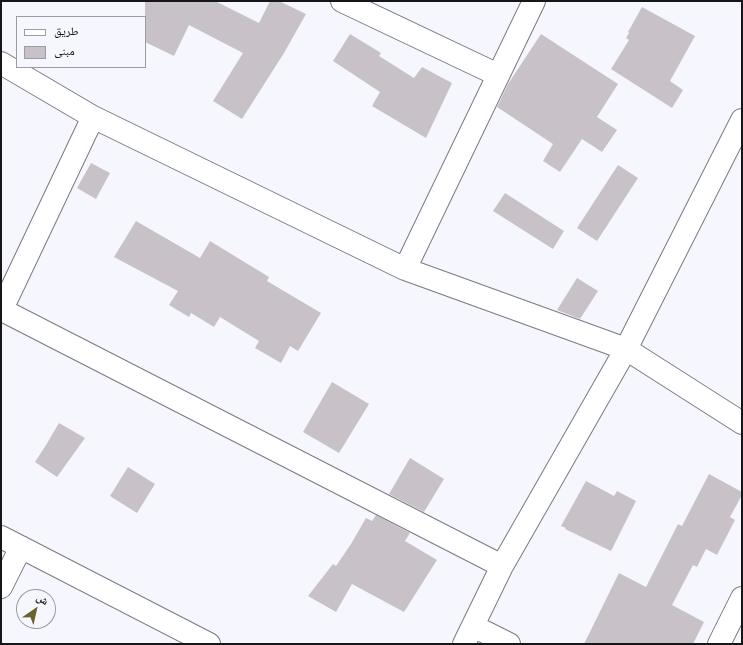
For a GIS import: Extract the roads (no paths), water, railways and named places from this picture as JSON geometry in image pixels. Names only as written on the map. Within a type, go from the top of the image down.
[{"type":"street","points":[[342,1],[498,75]]},
{"type":"street","points":[[405,269],[534,1]]},
{"type":"street","points":[[1,63],[93,117],[405,269],[626,349],[742,423]]},
{"type":"street","points":[[93,117],[1,311],[502,566]]},
{"type":"street","points":[[509,644],[468,635],[502,566],[626,349],[742,120]]},
{"type":"street","points":[[1,537],[209,644]]},
{"type":"street","points":[[1,587],[21,547]]},
{"type":"street","points":[[718,644],[742,598]]}]
